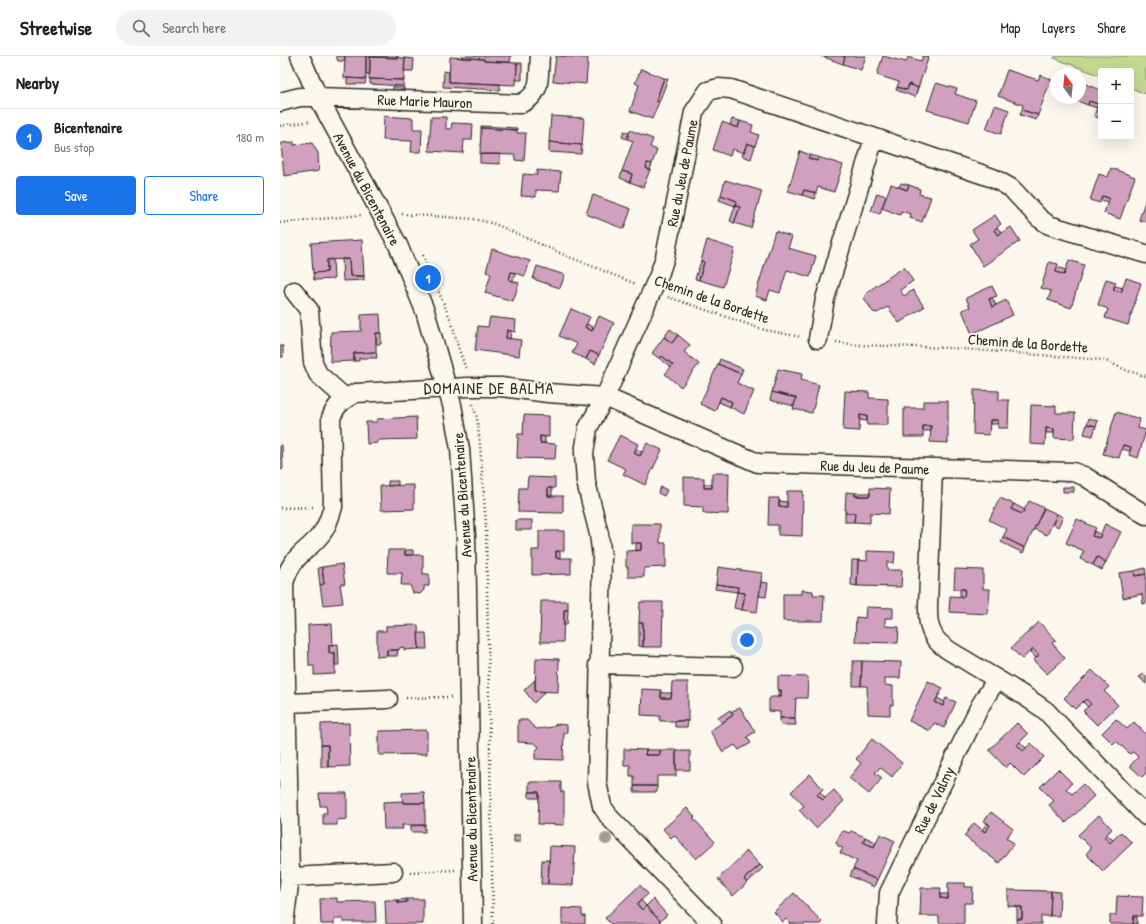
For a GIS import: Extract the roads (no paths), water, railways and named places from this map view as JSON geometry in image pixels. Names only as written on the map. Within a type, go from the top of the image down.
[{"type":"street","name":"Avenue du Bicentenaire","points":[[300,56],[318,97],[398,245],[413,281],[425,311],[448,389],[460,449],[466,538],[473,924]]},
{"type":"street","name":"Rue Marie Mauron","points":[[280,102],[300,97],[318,97],[520,104],[531,99],[536,92],[540,56]]},
{"type":"street","name":"Rue du Jeu de Paume","points":[[605,397],[653,291],[665,257],[694,112],[708,90],[719,88],[731,89],[993,178],[1011,188],[1039,218],[1049,225],[1146,254]]},
{"type":"street","points":[[818,339],[825,299],[874,138]]},
{"type":"street","points":[[284,924],[290,877],[284,582],[288,570],[297,556],[322,533],[329,520],[333,507],[331,418],[334,410],[345,398],[318,374],[313,362],[309,310],[294,291]]},
{"type":"street","name":"Rue du Jeu de Paume","points":[[345,398],[356,393],[468,387],[501,387],[605,397],[758,463],[1073,472],[1084,476],[1146,515]]},
{"type":"street","points":[[605,397],[588,428],[584,453],[586,482],[599,534],[602,557],[598,664],[597,782],[602,806],[610,818],[712,924]]},
{"type":"street","points":[[933,469],[928,606],[929,625],[936,639],[944,647],[996,680],[1029,698],[1046,711],[1146,816]]},
{"type":"street","points":[[598,664],[733,667]]},
{"type":"street","name":"Rue de Valmy","points":[[887,924],[889,893],[973,720],[996,680]]},
{"type":"street","points":[[287,703],[388,699]]},
{"type":"street","points":[[290,877],[393,872]]},
{"type":"place","name":"Bicentenaire","points":[[428,278]]},
{"type":"district","name":"DOMAINE DE BALMA","points":[[489,388]]}]
